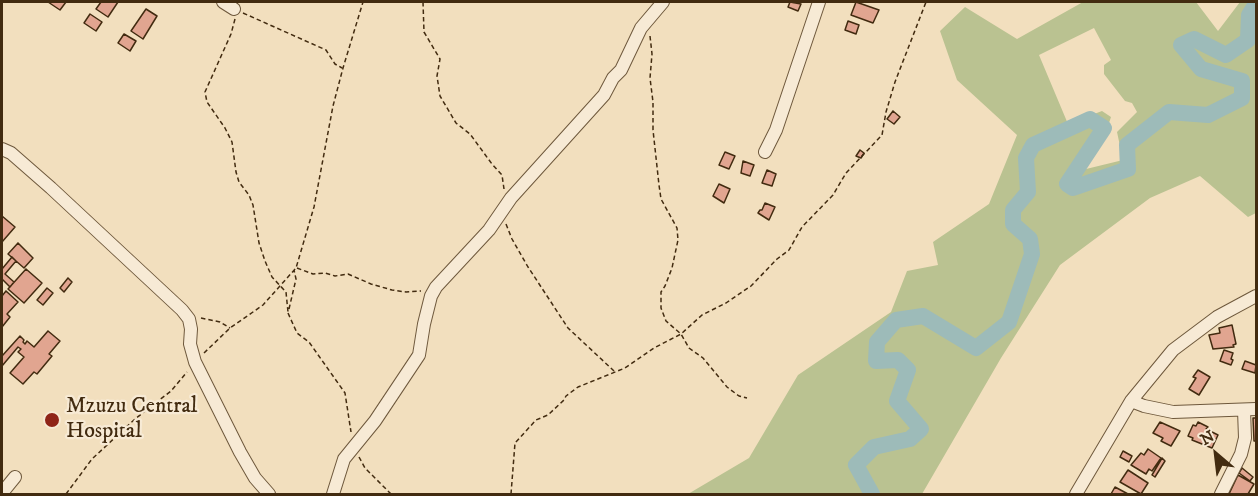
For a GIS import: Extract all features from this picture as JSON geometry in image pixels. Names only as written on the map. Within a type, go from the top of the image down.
[{"type":"street","points":[[223,2],[234,9]]},
{"type":"street","points":[[333,495],[344,459],[375,421],[419,355],[424,324],[431,297],[436,288],[511,198],[604,95],[613,78],[621,70],[634,41],[647,20],[663,2]]},
{"type":"street","points":[[765,152],[776,130],[819,2]]},
{"type":"street","points":[[2,149],[11,153],[58,195],[173,301],[189,319],[190,344],[195,362],[240,452],[255,478],[269,495]]},
{"type":"street","points":[[1076,495],[1131,401],[1173,350],[1217,317],[1257,296]]},
{"type":"street","points":[[1131,401],[1173,412],[1250,410],[1242,454],[1221,495]]},
{"type":"street","points":[[2,493],[15,477]]},
{"type":"path","points":[[288,312],[294,292],[295,268],[314,207],[333,106],[363,2]]},
{"type":"path","points":[[423,2],[424,32],[440,59],[437,76],[440,96],[456,123],[470,134],[502,175],[507,228],[528,267],[568,328],[614,372]]},
{"type":"path","points":[[511,495],[515,443],[536,420],[548,415],[578,387],[625,368],[654,348],[681,334],[702,315],[726,303],[750,286],[789,250],[802,227],[833,195],[846,173],[882,135],[892,92],[926,2]]},
{"type":"path","points":[[234,9],[326,50],[335,64],[343,68]]},
{"type":"path","points":[[234,9],[236,22],[205,92],[207,102],[232,142],[236,172],[239,182],[253,205],[259,243],[265,261],[272,277],[286,291],[288,312],[297,333],[309,342],[345,393],[345,406],[354,447],[365,468],[391,495]]},
{"type":"path","points":[[647,20],[652,43],[650,85],[658,185],[661,199],[677,228],[678,240],[672,268],[660,292],[666,321],[681,334],[689,348],[703,358],[726,387],[739,396],[747,398]]},
{"type":"path","points":[[66,495],[92,459],[135,419],[171,391],[195,362],[230,328],[264,305],[295,268]]},
{"type":"path","points":[[295,268],[313,274],[325,273],[335,276],[348,274],[392,290],[420,291]]},
{"type":"path","points":[[189,319],[196,316],[220,322],[230,328]]},
{"type":"green space","points":[[1083,2],[1196,2],[1218,31],[1240,2],[1256,2],[1256,213],[1248,217],[1200,176],[1150,198],[1060,265],[1001,358],[922,494],[688,494],[749,458],[798,375],[891,312],[907,271],[938,265],[933,242],[989,204],[1017,135],[957,80],[940,31],[965,7],[1017,39]],"holes":[[[1094,28],[1111,60],[1104,65],[1104,74],[1125,101],[1132,103],[1137,112],[1117,132],[1123,160],[1082,170],[1104,138],[1111,117],[1102,111],[1068,124],[1039,55]]]},
{"type":"building","points":[[48,2],[66,2],[60,10]]},
{"type":"building","points":[[101,2],[118,2],[108,17],[96,9]]},
{"type":"building","points":[[790,2],[801,4],[798,11],[788,7]]},
{"type":"building","points":[[856,2],[879,10],[873,23],[851,15]]},
{"type":"building","points":[[146,9],[157,16],[143,39],[131,31]]},
{"type":"building","points":[[90,14],[102,22],[96,31],[84,23]]},
{"type":"building","points":[[848,21],[859,25],[856,34],[845,30]]},
{"type":"building","points":[[124,34],[136,41],[130,51],[118,43]]},
{"type":"building","points":[[893,111],[900,117],[894,124],[887,119]]},
{"type":"building","points":[[860,150],[864,153],[861,158],[856,156]]},
{"type":"building","points":[[725,152],[735,156],[729,169],[719,165]]},
{"type":"building","points":[[743,161],[754,165],[750,176],[741,173]]},
{"type":"building","points":[[767,170],[776,174],[772,186],[762,183]]},
{"type":"building","points":[[719,184],[730,189],[724,203],[713,196]]},
{"type":"building","points":[[765,203],[775,207],[769,220],[758,213]]},
{"type":"building","points":[[2,216],[15,227],[2,242]]},
{"type":"building","points":[[18,243],[33,258],[24,268],[8,254]]},
{"type":"building","points":[[12,257],[16,261],[5,274],[14,282],[10,287],[2,279],[2,269]]},
{"type":"building","points":[[26,269],[42,283],[24,303],[8,289]]},
{"type":"building","points":[[68,278],[72,282],[64,292],[60,288]]},
{"type":"building","points":[[47,288],[53,293],[43,305],[37,300]]},
{"type":"building","points":[[6,291],[18,302],[7,314],[10,317],[2,327],[2,296]]},
{"type":"building","points":[[1232,325],[1236,344],[1233,345],[1234,347],[1213,349],[1209,335],[1220,333],[1219,328]]},
{"type":"building","points":[[48,331],[60,341],[49,354],[52,356],[37,374],[34,372],[23,384],[10,373],[24,357],[18,352],[21,349],[18,347],[2,366],[2,356],[20,336],[25,344],[27,341],[34,347]]},
{"type":"building","points":[[1224,350],[1233,353],[1231,365],[1220,361]]},
{"type":"building","points":[[1245,361],[1256,365],[1255,373],[1242,369]]},
{"type":"building","points":[[1198,370],[1210,377],[1199,395],[1189,389]]},
{"type":"building","points":[[1253,418],[1256,418],[1256,441],[1254,441]]},
{"type":"building","points":[[1160,422],[1180,431],[1171,446],[1161,441],[1163,438],[1153,433]]},
{"type":"building","points":[[1198,422],[1218,435],[1212,448],[1188,436],[1193,425],[1196,426]]},
{"type":"building","points":[[1148,449],[1161,458],[1152,471],[1149,469],[1146,474],[1131,465],[1141,453],[1144,455]]},
{"type":"building","points":[[1123,451],[1132,456],[1129,462],[1120,457]]},
{"type":"building","points":[[1162,458],[1165,461],[1155,477],[1152,475]]},
{"type":"building","points":[[1242,468],[1253,477],[1250,481],[1239,473]]},
{"type":"building","points":[[1128,470],[1148,483],[1141,494],[1120,482]]},
{"type":"building","points":[[1238,475],[1254,484],[1248,494],[1229,494]]},
{"type":"building","points":[[1115,487],[1128,494],[1111,494]]},
{"type":"waterway","points":[[872,494],[856,465],[874,447],[910,439],[921,429],[897,401],[908,370],[898,360],[876,361],[877,342],[896,320],[923,316],[976,348],[1009,322],[1032,254],[1030,239],[1013,224],[1013,210],[1028,192],[1026,158],[1033,145],[1090,119],[1104,128],[1067,184],[1073,188],[1128,169],[1127,145],[1169,112],[1208,115],[1242,98],[1242,81],[1201,69],[1181,45],[1194,39],[1226,55],[1248,40],[1249,15],[1256,4]]},
{"type":"place","name":"Mzuzu Central Hospital","points":[[52,420]]}]
